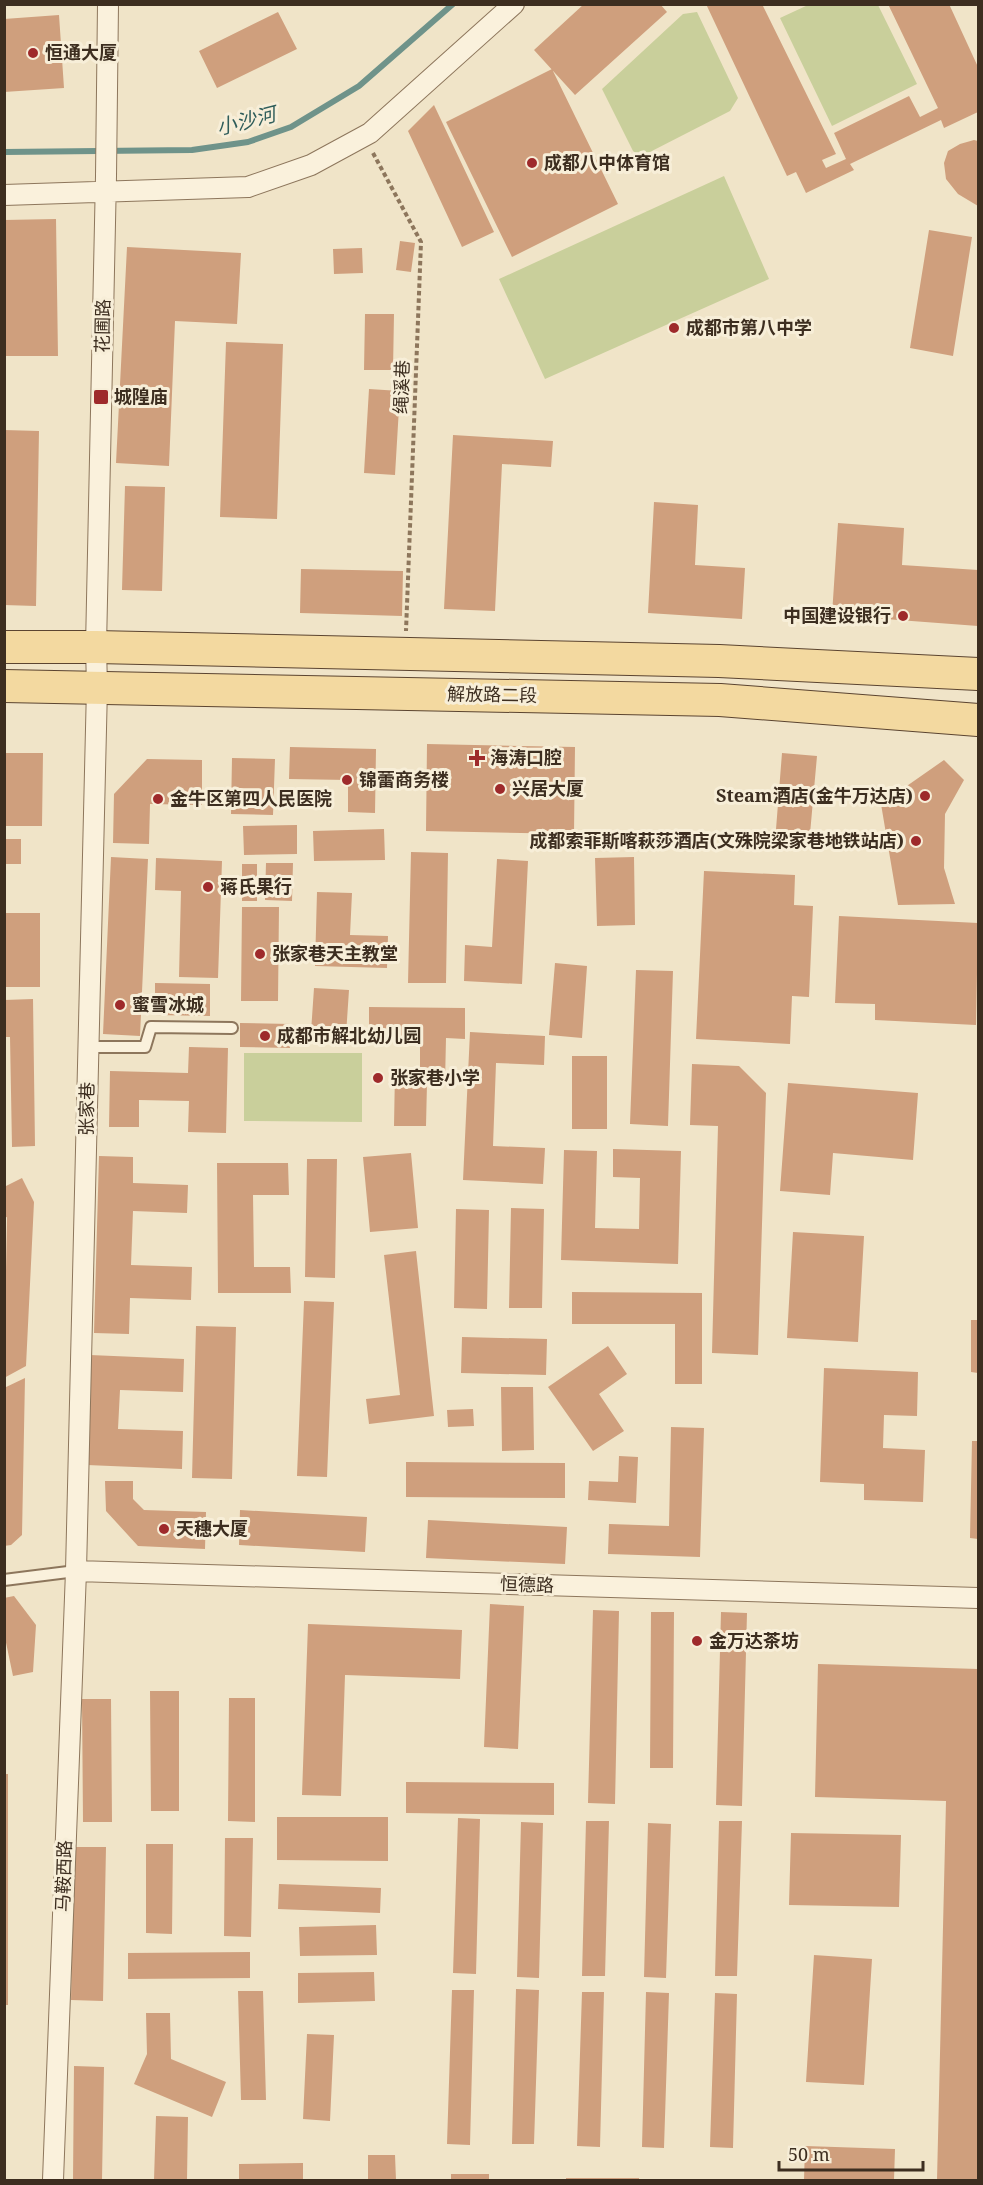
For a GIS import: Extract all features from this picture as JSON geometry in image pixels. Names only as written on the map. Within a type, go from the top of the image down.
[{"type":"main road","points":[[4,647],[96,647],[719,661],[978,674]]},
{"type":"main road","name":"解放路二段","points":[[4,686],[720,700],[978,720]]},
{"type":"street","name":"花圃路","points":[[96,647],[108,4]]},
{"type":"street","points":[[4,195],[106,183],[248,187],[311,165],[364,136],[514,4]]},
{"type":"street","name":"张家巷","points":[[76,1571],[97,687],[96,647]]},
{"type":"street","name":"恒德路","points":[[76,1571],[978,1598]]},
{"type":"street","name":"马鞍西路","points":[[53,2181],[76,1571]]},
{"type":"lane","points":[[89,1047],[145,1047],[151,1027],[232,1028]]},
{"type":"lane","points":[[4,1580],[76,1571]]},
{"type":"path","name":"绳溪巷","points":[[364,136],[421,242],[405,654]]},
{"type":"green space","points":[[808,5],[878,5],[917,84],[832,126],[780,18]]},
{"type":"green space","points":[[697,12],[738,98],[730,111],[648,153],[638,155],[633,151],[602,89],[683,14]]},
{"type":"green space","points":[[724,176],[769,279],[545,379],[499,279]]},
{"type":"green space","points":[[244,1053],[362,1053],[362,1122],[244,1121]]},
{"type":"building","points":[[584,4],[660,4],[667,12],[575,95],[534,50]]},
{"type":"building","points":[[706,4],[750,4],[751,6],[762,4],[836,154],[822,160],[826,168],[846,159],[834,133],[909,96],[920,117],[938,108],[888,4],[949,4],[978,67],[978,112],[944,128],[941,120],[850,164],[854,170],[806,193],[796,172],[787,176]]},
{"type":"building","points":[[278,12],[297,49],[217,88],[199,51]]},
{"type":"building","name":"恒通大厦","points":[[59,15],[64,88],[4,92],[4,19]]},
{"type":"building","name":"成都八中体育馆","points":[[552,69],[618,204],[512,257],[446,122]]},
{"type":"building","points":[[434,105],[494,232],[462,247],[408,131]]},
{"type":"building","points":[[974,140],[978,141],[978,206],[958,194],[946,179],[944,163],[948,151]]},
{"type":"building","points":[[56,219],[58,356],[4,356],[4,220]]},
{"type":"building","points":[[929,230],[972,237],[953,356],[910,348]]},
{"type":"building","points":[[400,241],[415,243],[411,272],[396,270]]},
{"type":"building","points":[[127,247],[241,253],[237,324],[175,321],[169,466],[116,463]]},
{"type":"building","points":[[362,248],[363,273],[334,274],[333,249]]},
{"type":"building","points":[[365,314],[394,314],[393,370],[364,370]]},
{"type":"building","points":[[226,342],[283,344],[277,519],[220,517]]},
{"type":"building","points":[[369,389],[400,391],[395,475],[364,473]]},
{"type":"building","points":[[4,430],[39,431],[36,606],[4,605]]},
{"type":"building","points":[[453,435],[553,441],[551,467],[502,464],[495,611],[444,609]]},
{"type":"building","points":[[125,486],[165,487],[162,591],[122,590]]},
{"type":"building","points":[[654,502],[698,505],[695,565],[745,568],[742,619],[648,613]]},
{"type":"building","points":[[838,523],[904,528],[902,565],[978,570],[978,626],[832,615]]},
{"type":"building","points":[[301,569],[403,571],[402,616],[300,613]]},
{"type":"building","name":"兴居大厦","points":[[427,744],[575,747],[574,834],[426,831]]},
{"type":"building","name":"锦蕾商务楼","points":[[290,747],[376,749],[375,813],[348,812],[348,780],[289,779]]},
{"type":"building","points":[[4,753],[43,753],[42,826],[4,826]]},
{"type":"building","points":[[782,753],[817,756],[809,845],[775,842]]},
{"type":"building","points":[[232,758],[275,759],[273,815],[231,814]]},
{"type":"building","name":"金牛区第四人民医院","points":[[147,759],[202,760],[202,805],[150,804],[149,844],[113,843],[114,794]]},
{"type":"building","name":"成都索菲斯喀萩莎酒店(文殊院梁家巷地铁站店)","points":[[944,760],[964,780],[945,814],[944,868],[955,904],[898,905],[881,804]]},
{"type":"building","points":[[297,825],[297,854],[244,855],[243,826]]},
{"type":"building","points":[[384,829],[385,860],[314,861],[313,831]]},
{"type":"building","points":[[4,839],[21,839],[21,864],[4,864]]},
{"type":"building","points":[[411,852],[448,853],[446,983],[408,983]]},
{"type":"building","points":[[111,857],[148,859],[140,1036],[103,1034]]},
{"type":"building","points":[[634,857],[635,925],[597,926],[595,858]]},
{"type":"building","points":[[156,858],[222,861],[218,978],[179,977],[181,891],[155,890]]},
{"type":"building","points":[[497,859],[528,861],[522,984],[464,981],[465,945],[492,947]]},
{"type":"building","points":[[266,863],[293,863],[292,901],[265,900]]},
{"type":"building","points":[[242,864],[257,864],[257,901],[242,901]]},
{"type":"building","points":[[704,871],[795,875],[794,905],[813,906],[809,997],[792,996],[790,1044],[696,1039]]},
{"type":"building","points":[[317,892],[352,893],[350,935],[388,936],[387,968],[315,966]]},
{"type":"building","name":"张家巷天主教堂","points":[[242,907],[279,907],[278,1001],[241,1001]]},
{"type":"building","points":[[4,913],[40,913],[40,987],[4,987]]},
{"type":"building","points":[[839,916],[978,923],[976,1025],[875,1020],[875,1004],[835,1003]]},
{"type":"building","points":[[555,963],[587,966],[582,1038],[549,1035]]},
{"type":"building","points":[[636,970],[673,971],[668,1126],[630,1124]]},
{"type":"building","points":[[155,983],[210,984],[210,1016],[155,1015]]},
{"type":"building","points":[[314,988],[349,990],[346,1035],[311,1032]]},
{"type":"building","points":[[33,999],[35,1146],[12,1147],[10,1037],[4,1037],[4,1000]]},
{"type":"building","points":[[369,1007],[465,1008],[465,1039],[446,1038],[445,1083],[427,1083],[426,1126],[394,1126],[395,1071],[420,1072],[420,1038],[369,1037]]},
{"type":"building","name":"成都市解北幼儿园","points":[[240,1023],[291,1024],[290,1048],[240,1047]]},
{"type":"building","points":[[470,1032],[545,1036],[544,1065],[496,1063],[493,1146],[545,1148],[543,1184],[463,1180]]},
{"type":"building","points":[[189,1047],[228,1048],[226,1133],[188,1132],[189,1101],[139,1100],[139,1127],[109,1127],[110,1071],[188,1073]]},
{"type":"building","points":[[572,1056],[607,1056],[607,1129],[572,1129]]},
{"type":"building","points":[[692,1064],[739,1066],[766,1093],[758,1355],[712,1353],[718,1126],[690,1125]]},
{"type":"building","points":[[788,1083],[918,1093],[913,1160],[833,1153],[830,1195],[780,1191]]},
{"type":"building","points":[[613,1149],[681,1151],[678,1264],[561,1260],[564,1150],[597,1151],[595,1228],[639,1229],[640,1178],[613,1177]]},
{"type":"building","points":[[411,1153],[418,1228],[370,1232],[363,1157]]},
{"type":"building","points":[[99,1156],[133,1157],[133,1183],[188,1185],[187,1213],[133,1211],[131,1265],[192,1267],[191,1300],[130,1298],[129,1334],[94,1333]]},
{"type":"building","points":[[307,1159],[337,1159],[335,1278],[305,1277]]},
{"type":"building","points":[[217,1163],[288,1163],[289,1195],[253,1195],[254,1267],[290,1267],[291,1293],[218,1293]]},
{"type":"building","points":[[22,1178],[34,1202],[26,1366],[4,1378],[7,1217],[4,1218],[4,1187]]},
{"type":"building","points":[[511,1208],[544,1209],[542,1308],[509,1308]]},
{"type":"building","points":[[456,1209],[489,1210],[487,1309],[454,1308]]},
{"type":"building","points":[[793,1232],[864,1236],[858,1342],[787,1338]]},
{"type":"building","points":[[416,1251],[434,1416],[369,1424],[366,1399],[400,1395],[384,1255]]},
{"type":"building","points":[[572,1292],[702,1293],[702,1384],[675,1384],[675,1324],[572,1324]]},
{"type":"building","points":[[304,1301],[334,1302],[327,1477],[297,1476]]},
{"type":"building","points":[[971,1320],[978,1320],[978,1373],[971,1372]]},
{"type":"building","points":[[196,1326],[236,1327],[232,1479],[192,1478]]},
{"type":"building","points":[[462,1337],[547,1339],[546,1375],[461,1373]]},
{"type":"building","points":[[608,1346],[627,1374],[599,1394],[624,1431],[593,1451],[548,1387]]},
{"type":"building","points":[[90,1355],[184,1359],[183,1392],[120,1390],[118,1429],[183,1431],[182,1469],[87,1465]]},
{"type":"building","points":[[824,1368],[918,1372],[917,1416],[884,1415],[883,1448],[925,1450],[923,1502],[864,1500],[864,1484],[820,1482]]},
{"type":"building","points":[[25,1378],[22,1535],[11,1545],[4,1546],[4,1388]]},
{"type":"building","points":[[501,1387],[533,1387],[534,1450],[502,1451]]},
{"type":"building","points":[[473,1409],[474,1426],[448,1427],[447,1410]]},
{"type":"building","points":[[671,1427],[704,1428],[700,1557],[608,1554],[609,1524],[669,1526]]},
{"type":"building","points":[[972,1441],[978,1441],[978,1539],[970,1538]]},
{"type":"building","points":[[619,1456],[638,1457],[636,1503],[588,1500],[589,1481],[618,1482]]},
{"type":"building","points":[[406,1462],[565,1463],[565,1498],[406,1497]]},
{"type":"building","name":"天穗大厦","points":[[105,1481],[133,1481],[133,1499],[144,1510],[206,1512],[205,1549],[138,1546],[106,1511]]},
{"type":"building","points":[[240,1510],[367,1517],[365,1552],[239,1545]]},
{"type":"building","points":[[428,1520],[567,1527],[565,1564],[426,1558]]},
{"type":"building","points":[[14,1596],[36,1625],[33,1672],[13,1676],[4,1633],[4,1598]]},
{"type":"building","points":[[490,1604],[524,1606],[518,1749],[484,1747]]},
{"type":"building","points":[[593,1610],[619,1611],[615,1804],[588,1803]]},
{"type":"building","points":[[651,1612],[674,1612],[673,1768],[650,1768]]},
{"type":"building","points":[[721,1612],[747,1613],[742,1806],[716,1805]]},
{"type":"building","points":[[308,1624],[462,1630],[460,1679],[345,1675],[341,1796],[302,1795]]},
{"type":"building","points":[[818,1664],[978,1669],[978,2180],[937,2180],[946,1801],[815,1797]]},
{"type":"building","points":[[150,1691],[179,1691],[179,1811],[151,1811]]},
{"type":"building","points":[[229,1698],[255,1698],[255,1822],[228,1821]]},
{"type":"building","points":[[82,1699],[111,1699],[112,1822],[83,1822]]},
{"type":"building","points":[[4,1774],[8,1774],[8,2005],[4,2005]]},
{"type":"building","points":[[406,1782],[554,1783],[554,1815],[406,1813]]},
{"type":"building","points":[[277,1817],[388,1817],[388,1861],[277,1860]]},
{"type":"building","points":[[458,1818],[480,1819],[476,1974],[453,1973]]},
{"type":"building","points":[[586,1821],[609,1821],[605,1976],[582,1976]]},
{"type":"building","points":[[719,1821],[742,1821],[737,1976],[715,1976]]},
{"type":"building","points":[[521,1822],[543,1823],[539,1978],[517,1977]]},
{"type":"building","points":[[648,1823],[671,1824],[666,1978],[644,1977]]},
{"type":"building","points":[[791,1833],[901,1835],[899,1907],[789,1905]]},
{"type":"building","points":[[225,1838],[253,1838],[251,1937],[224,1936]]},
{"type":"building","points":[[146,1844],[173,1844],[172,1934],[146,1933]]},
{"type":"building","points":[[74,1847],[106,1847],[103,2001],[71,2000]]},
{"type":"building","points":[[279,1884],[381,1888],[380,1913],[278,1909]]},
{"type":"building","points":[[376,1925],[377,1955],[300,1956],[299,1927]]},
{"type":"building","points":[[250,1952],[250,1978],[128,1979],[128,1953]]},
{"type":"building","points":[[814,1955],[872,1959],[864,2085],[806,2082]]},
{"type":"building","points":[[374,1972],[375,2001],[298,2003],[298,1973]]},
{"type":"building","points":[[516,1989],[539,1990],[534,2144],[512,2144]]},
{"type":"building","points":[[452,1990],[474,1990],[470,2145],[447,2144]]},
{"type":"building","points":[[238,1991],[263,1991],[266,2100],[241,2100]]},
{"type":"building","points":[[582,1992],[604,1992],[600,2147],[577,2146]]},
{"type":"building","points":[[646,1992],[669,1993],[664,2148],[642,2147]]},
{"type":"building","points":[[715,1993],[737,1994],[733,2148],[710,2147]]},
{"type":"building","points":[[146,2013],[170,2013],[171,2059],[226,2082],[212,2117],[134,2084],[147,2054]]},
{"type":"building","points":[[307,2034],[334,2035],[330,2121],[303,2119]]},
{"type":"building","points":[[74,2066],[104,2067],[102,2180],[73,2180]]},
{"type":"building","points":[[156,2116],[188,2117],[187,2180],[154,2180]]},
{"type":"building","points":[[805,2146],[895,2149],[894,2180],[804,2180]]},
{"type":"building","points":[[368,2155],[395,2155],[396,2180],[368,2180]]},
{"type":"building","points":[[303,2163],[303,2180],[239,2180],[239,2164]]},
{"type":"building","points":[[451,2174],[489,2174],[489,2180],[451,2180]]},
{"type":"building","points":[[566,2178],[639,2178],[639,2180],[566,2180]]},
{"type":"waterway","name":"小沙河","points":[[4,152],[192,150],[248,142],[291,127],[359,86],[453,4]]},
{"type":"place","name":"恒通大厦","points":[[33,53]]},
{"type":"place","name":"成都八中体育馆","points":[[532,163]]},
{"type":"place","name":"成都市第八中学","points":[[674,328]]},
{"type":"place","name":"城隍庙","points":[[101,397]]},
{"type":"place","name":"中国建设银行","points":[[903,616]]},
{"type":"place","name":"海涛口腔","points":[[477,758]]},
{"type":"place","name":"锦蕾商务楼","points":[[347,780]]},
{"type":"place","name":"兴居大厦","points":[[500,789]]},
{"type":"place","name":"Steam酒店(金牛万达店)","points":[[925,796]]},
{"type":"place","name":"金牛区第四人民医院","points":[[158,799]]},
{"type":"place","name":"成都索菲斯喀萩莎酒店(文殊院梁家巷地铁站店)","points":[[916,841]]},
{"type":"place","name":"蒋氏果行","points":[[208,887]]},
{"type":"place","name":"张家巷天主教堂","points":[[260,954]]},
{"type":"place","name":"蜜雪冰城","points":[[120,1005]]},
{"type":"place","name":"成都市解北幼儿园","points":[[265,1036]]},
{"type":"place","name":"张家巷小学","points":[[378,1078]]},
{"type":"place","name":"天穗大厦","points":[[164,1529]]},
{"type":"place","name":"金万达茶坊","points":[[697,1641]]}]
